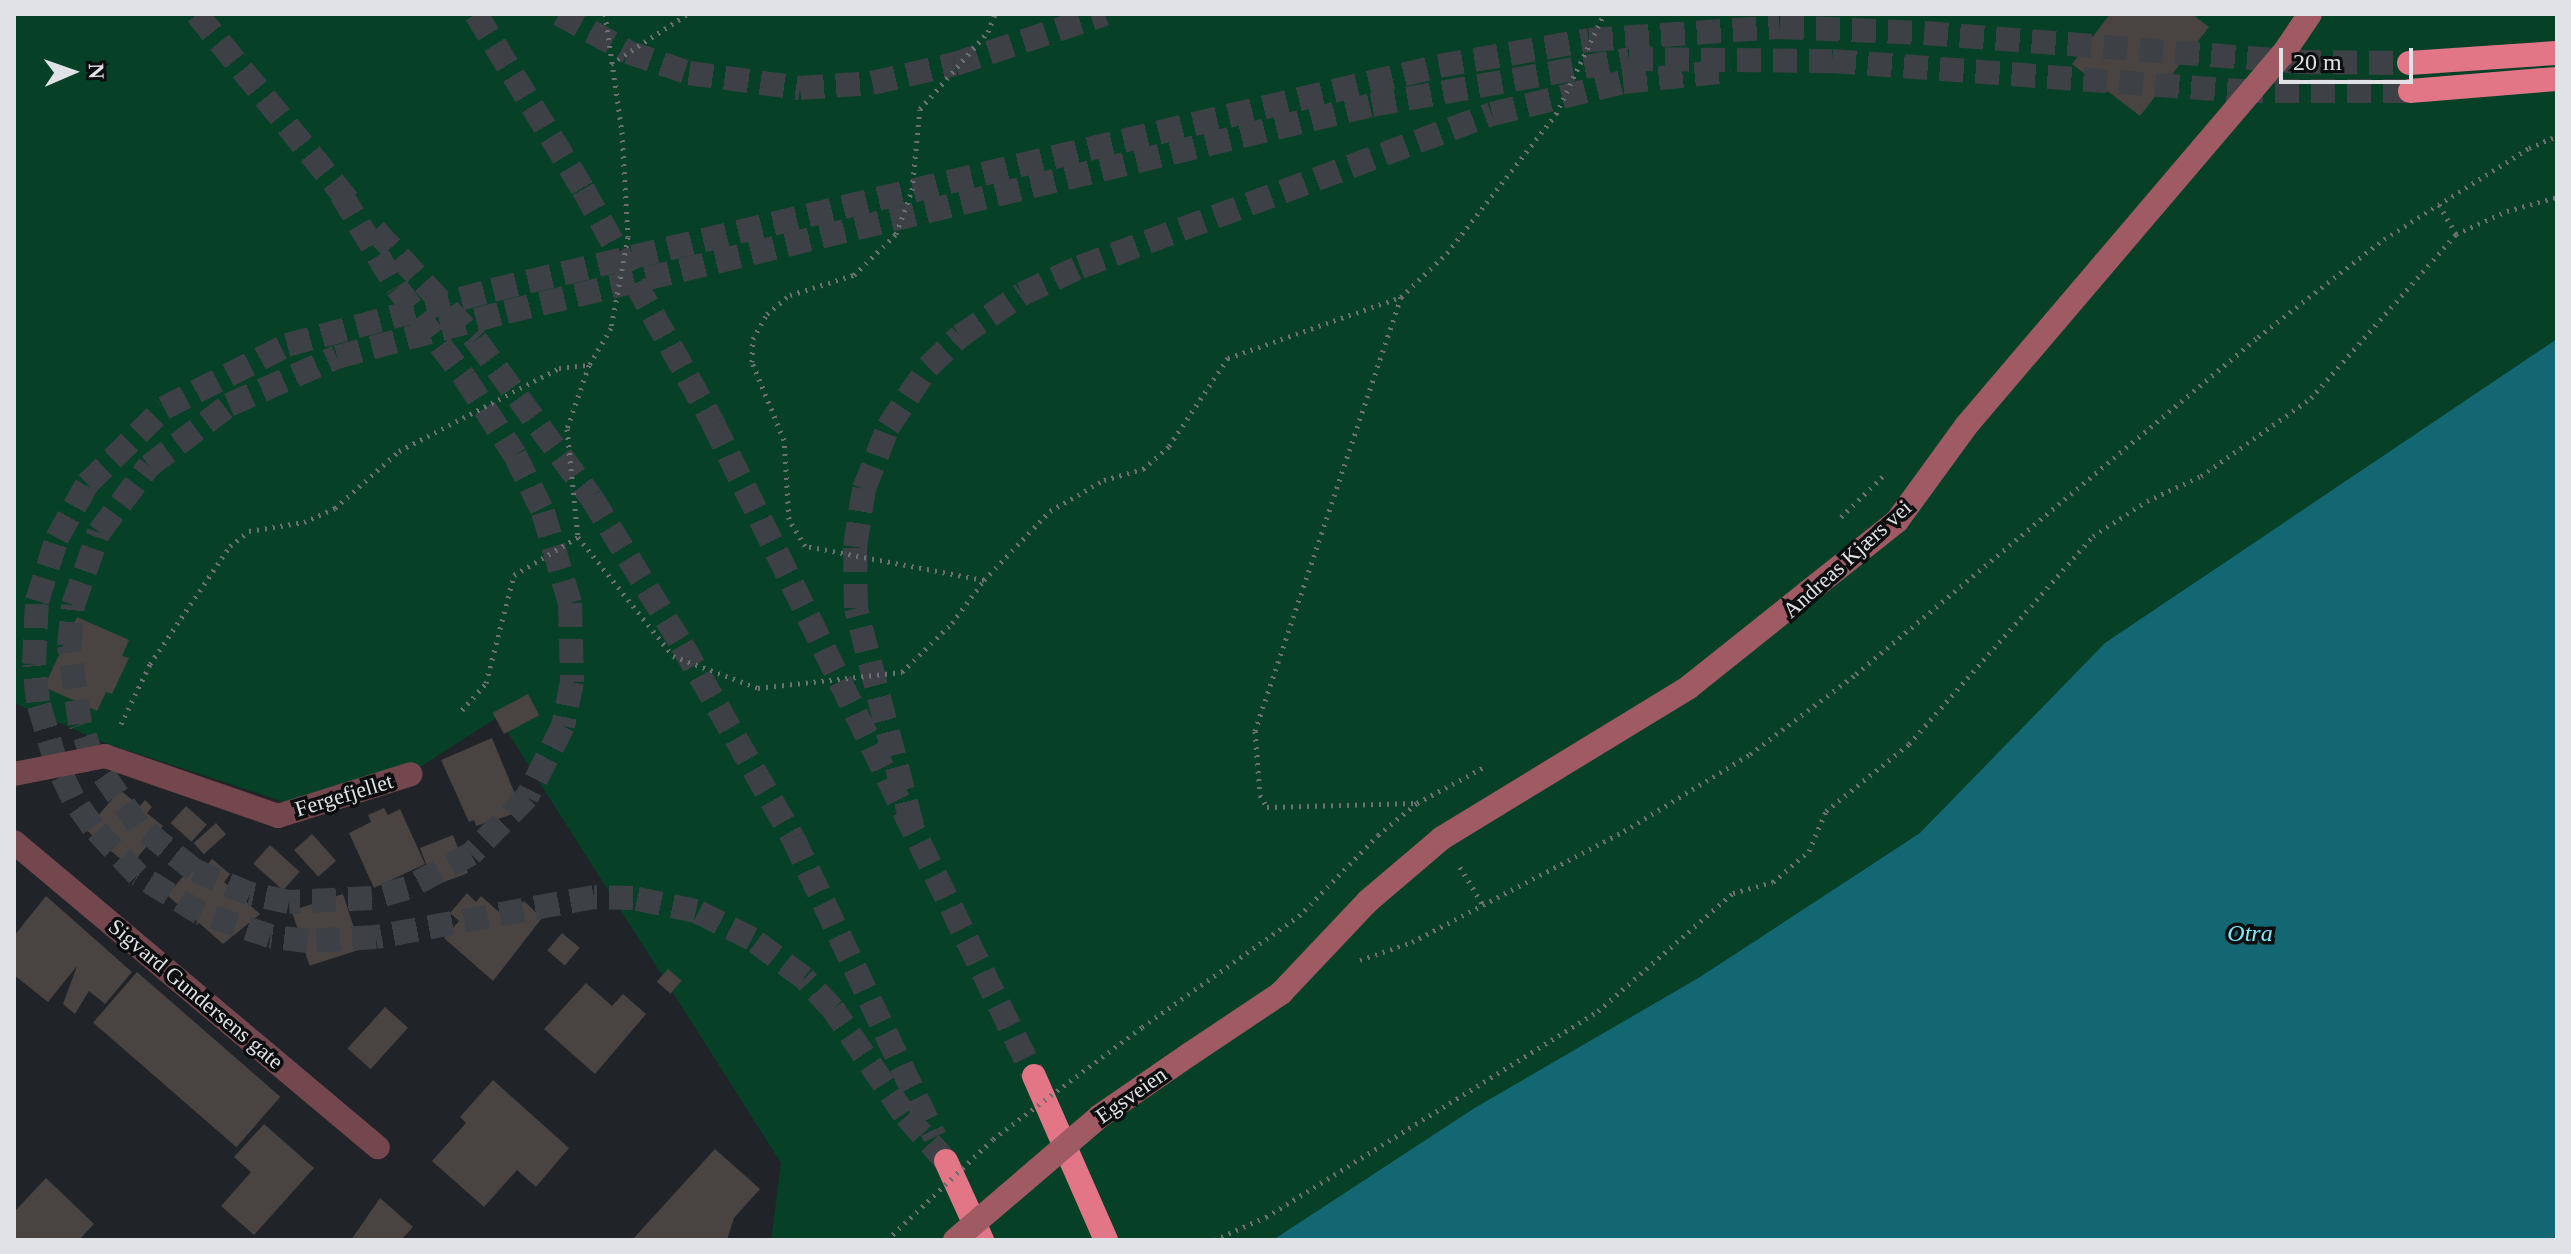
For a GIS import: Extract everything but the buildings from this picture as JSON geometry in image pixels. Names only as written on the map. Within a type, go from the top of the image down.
[{"type":"highway","points":[[2409,63],[2557,53]]},
{"type":"highway","points":[[2410,91],[2557,79]]},
{"type":"highway","points":[[1034,1076],[1106,1240]]},
{"type":"highway","points":[[946,1161],[982,1240]]},
{"type":"street","name":"Andreas Kjærs vei","points":[[1315,961],[1368,901],[1442,838],[1689,687],[1897,521],[1966,426],[2273,65],[2310,14]]},
{"type":"street","points":[[14,774],[105,756]]},
{"type":"street","name":"Fergefjellet","points":[[105,756],[278,816],[411,774]]},
{"type":"street","name":"Sigvard Gundersens gate","points":[[14,842],[378,1147]]},
{"type":"street","name":"Egsveien","points":[[955,1240],[1100,1116],[1268,1003],[1315,961]]},
{"type":"path","points":[[605,14],[628,237],[611,328],[589,365],[567,429],[578,537],[673,656],[758,688],[902,672],[952,623],[984,580],[1050,511],[1104,480],[1143,469],[1169,446],[1228,358],[1401,297],[1447,253],[1556,114],[1604,14]]},
{"type":"path","points":[[611,64],[687,14]]},
{"type":"path","points":[[984,580],[805,546],[789,519],[784,440],[752,362],[753,339],[767,314],[790,295],[854,275],[896,234],[912,190],[920,109],[988,32],[995,14]]},
{"type":"path","points":[[1315,961],[1366,960],[1412,942],[1624,831],[1750,754],[1856,674],[2258,337],[2384,239],[2529,148],[2557,136]]},
{"type":"path","points":[[1214,1240],[1266,1217],[1598,1011],[1733,893],[1773,882],[1809,851],[1826,811],[1909,744],[2093,536],[2147,501],[2201,476],[2311,398],[2456,234],[2507,211],[2557,197]]},
{"type":"path","points":[[2439,204],[2456,234]]},
{"type":"path","points":[[1401,297],[1255,731],[1260,795],[1267,807],[1417,803]]},
{"type":"path","points":[[105,756],[150,664],[230,546],[249,531],[304,522],[335,508],[399,451],[559,368],[589,365]]},
{"type":"path","points":[[1831,527],[1894,465]]},
{"type":"path","points":[[462,710],[486,683],[514,575],[578,537]]},
{"type":"path","points":[[887,1240],[993,1139],[1142,1027],[1299,916],[1378,835],[1417,803],[1496,760]]},
{"type":"green space","points":[[14,14],[2557,14],[2557,970],[2153,1240],[771,1240],[781,1163],[498,717],[420,767],[315,812],[105,743],[14,703]]},
{"type":"water","name":"Otra","points":[[2557,339],[2557,1240],[1273,1240],[1473,1109],[1700,977],[1920,833],[2105,643]]},
{"type":"tunnel","points":[[197,14],[350,203]]},
{"type":"tunnel","points":[[476,14],[583,189],[713,423],[1034,1076]]},
{"type":"tunnel","points":[[559,14],[628,52],[689,73],[800,88],[872,83],[955,64],[1105,14]]},
{"type":"tunnel","points":[[946,1161],[904,1114],[833,1009],[804,978],[752,939],[696,911],[633,898],[594,897],[376,937],[308,941],[270,936],[200,913],[138,875],[93,827],[73,798],[56,763],[38,702],[34,664],[37,601],[57,538],[87,484],[164,408],[287,345],[493,290],[1439,66],[1589,40],[1780,27],[1924,33],[2297,62],[2409,63]]},
{"type":"tunnel","points":[[341,194],[397,288],[465,378],[515,455],[543,512],[570,603],[572,682],[563,726],[527,797],[471,854],[407,888],[372,898],[289,902],[250,894],[194,870],[138,825],[93,759],[80,724],[69,646],[73,605],[99,532],[149,466],[229,405],[337,357],[506,312],[1372,105],[1629,59],[1832,61],[2239,91],[2410,91]]},
{"type":"tunnel","points":[[912,825],[856,608],[855,547],[864,489],[888,427],[928,367],[960,336],[1022,294],[1080,267],[1492,114],[1623,82],[1730,71]]},
{"type":"tunnel","points":[[375,230],[476,340],[591,497],[682,645],[793,838],[935,1137]]}]
